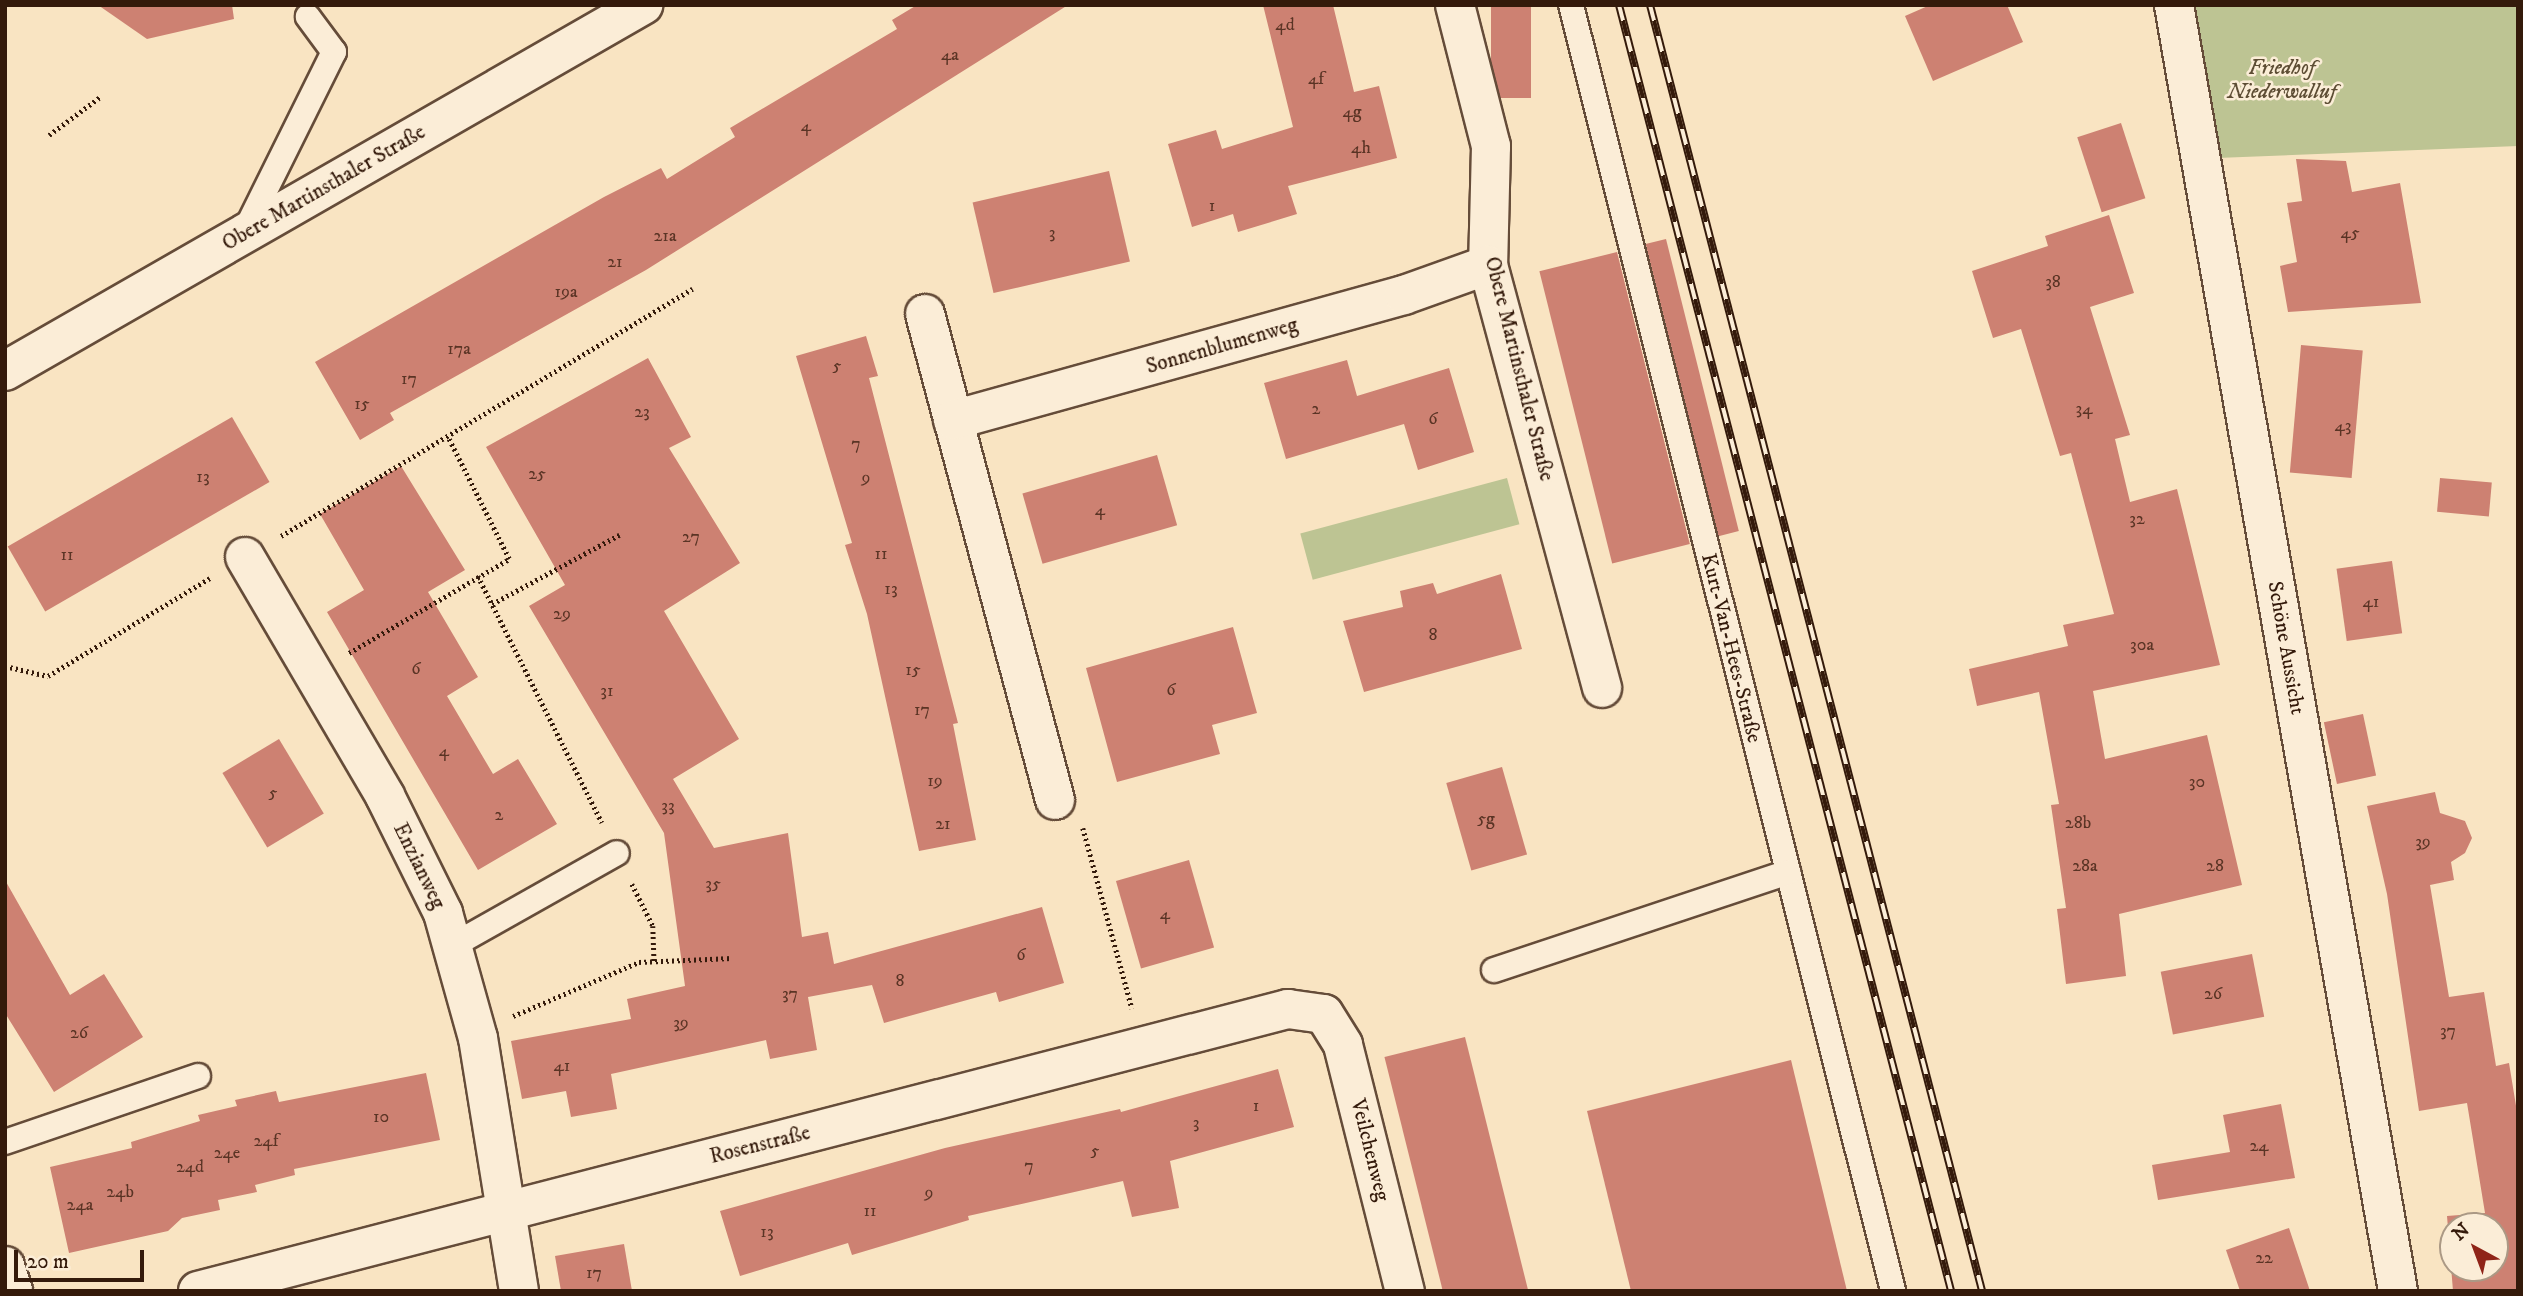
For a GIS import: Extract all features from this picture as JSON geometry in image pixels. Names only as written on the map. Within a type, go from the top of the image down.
[{"type":"street","name":"Obere Martinsthaler Straße","points":[[5,371],[643,5]]},
{"type":"street","name":"Obere Martinsthaler Straße","points":[[1455,5],[1491,146],[1488,265],[1602,688]]},
{"type":"street","name":"Schöne Aussicht","points":[[2174,5],[2398,1291]]},
{"type":"street","name":"Sonnenblumenweg","points":[[953,420],[1404,295],[1488,265]]},
{"type":"street","points":[[925,314],[1055,800]]},
{"type":"street","name":"Enzianweg","points":[[246,556],[385,796],[443,913],[477,1031],[519,1291]]},
{"type":"street","name":"Rosenstraße","points":[[198,1291],[504,1209],[1143,1049],[1288,1009],[1324,1014]]},
{"type":"street","name":"Veilchenweg","points":[[1324,1014],[1343,1045],[1405,1291]]},
{"type":"street","points":[[5,1266],[13,1291]]},
{"type":"lane","name":"Kurt-Van-Hees-Straße","points":[[1571,5],[1893,1291]]},
{"type":"lane","points":[[243,235],[334,52],[308,17]]},
{"type":"lane","points":[[452,946],[617,853]]},
{"type":"lane","points":[[1493,970],[1787,872]]},
{"type":"lane","points":[[5,1142],[198,1076]]},
{"type":"path","points":[[48,135],[100,97]]},
{"type":"path","points":[[5,666],[48,676],[692,289]]},
{"type":"path","points":[[313,675],[509,559],[448,437]]},
{"type":"path","points":[[492,604],[619,535]]},
{"type":"path","points":[[478,576],[653,926],[654,961]]},
{"type":"path","points":[[1055,800],[1084,829],[1143,1049]]},
{"type":"path","points":[[477,1031],[639,962],[732,958]]},
{"type":"green space","name":"Friedhof Niederwalluf","points":[[2191,5],[2518,5],[2518,146],[2217,158]]},
{"type":"green space","points":[[1507,478],[1519,524],[1313,580],[1300,533]]},
{"type":"building","points":[[98,5],[232,5],[234,19],[147,39]]},
{"type":"building","points":[[917,5],[1068,5],[646,270],[390,413],[394,420],[360,440],[315,362],[604,197],[661,168],[667,179],[735,137],[730,128],[897,29],[892,20]]},
{"type":"building","points":[[1263,5],[1333,5],[1354,92],[1379,86],[1397,158],[1288,186],[1297,214],[1238,232],[1233,214],[1192,227],[1168,144],[1216,130],[1222,149],[1293,127]]},
{"type":"building","points":[[1491,5],[1531,5],[1531,98],[1491,98]]},
{"type":"building","points":[[1930,5],[2007,5],[2023,42],[1933,81],[1905,16]]},
{"type":"building","points":[[2121,123],[2145,198],[2102,212],[2077,137]]},
{"type":"building","points":[[2296,159],[2346,161],[2352,192],[2400,183],[2421,303],[2288,312],[2280,266],[2297,262],[2287,203],[2302,201]]},
{"type":"building","points":[[1109,171],[1130,262],[994,293],[973,202]]},
{"type":"building","points":[[2109,215],[2134,293],[2090,307],[2130,435],[2115,439],[2130,502],[2177,489],[2220,665],[2093,691],[2105,759],[2207,735],[2242,885],[2119,914],[2126,976],[2066,984],[2057,909],[2066,908],[2051,805],[2059,804],[2039,692],[1977,706],[1969,669],[2068,646],[2063,625],[2114,614],[2071,453],[2060,456],[2021,329],[1993,338],[1972,271],[2048,246],[2045,236]]},
{"type":"building","points":[[1666,239],[1739,531],[1718,536],[1646,244]]},
{"type":"building","points":[[1617,252],[1690,544],[1612,563],[1539,271]]},
{"type":"building","points":[[866,336],[878,376],[869,378],[958,723],[953,724],[976,840],[919,851],[867,614],[845,545],[852,543],[796,356]]},
{"type":"building","points":[[2301,345],[2363,350],[2352,478],[2290,473]]},
{"type":"building","points":[[648,358],[691,437],[669,448],[740,563],[664,611],[739,739],[673,779],[714,848],[788,833],[802,937],[828,932],[834,964],[1042,907],[1064,983],[999,1002],[996,992],[884,1023],[872,985],[808,997],[817,1050],[770,1059],[766,1040],[611,1074],[617,1109],[571,1117],[566,1091],[522,1099],[511,1041],[631,1019],[627,999],[685,986],[664,833],[529,606],[565,585],[486,447]]},
{"type":"building","points":[[1347,360],[1357,396],[1449,368],[1474,452],[1418,470],[1404,424],[1286,459],[1264,383]]},
{"type":"building","points":[[232,417],[270,482],[45,611],[8,546]]},
{"type":"building","points":[[1157,455],[1177,525],[1043,564],[1022,494]]},
{"type":"building","points":[[401,466],[465,570],[428,592],[478,677],[447,696],[493,774],[518,759],[557,824],[478,870],[327,612],[364,590],[320,514]]},
{"type":"building","points":[[2440,478],[2492,483],[2489,516],[2437,512]]},
{"type":"building","points":[[2392,561],[2402,633],[2347,641],[2337,569]]},
{"type":"building","points":[[1501,574],[1522,649],[1364,692],[1343,621],[1403,607],[1400,591],[1433,583],[1437,594]]},
{"type":"building","points":[[1233,627],[1257,713],[1212,725],[1220,754],[1117,782],[1086,668]]},
{"type":"building","points":[[2363,714],[2376,776],[2337,784],[2324,722]]},
{"type":"building","points":[[279,739],[324,814],[267,848],[222,773]]},
{"type":"building","points":[[1502,767],[1527,854],[1471,870],[1446,783]]},
{"type":"building","points":[[2435,792],[2440,813],[2465,821],[2472,838],[2465,853],[2451,862],[2454,880],[2430,885],[2449,997],[2484,992],[2496,1066],[2509,1063],[2518,1118],[2518,1291],[2453,1291],[2452,1282],[2509,1282],[2509,1212],[2485,1212],[2467,1103],[2419,1111],[2387,894],[2367,806]]},
{"type":"building","points":[[1189,860],[1214,947],[1141,968],[1116,881]]},
{"type":"building","points":[[5,880],[70,995],[104,974],[143,1037],[54,1092],[5,1013]]},
{"type":"building","points":[[2252,954],[2264,1017],[2173,1035],[2161,972]]},
{"type":"building","points":[[1465,1037],[1528,1290],[1443,1291],[1384,1057]]},
{"type":"building","points":[[1791,1060],[1847,1291],[1631,1291],[1587,1111]]},
{"type":"building","points":[[1278,1069],[1294,1127],[1170,1161],[1179,1208],[1132,1217],[1123,1181],[968,1216],[969,1220],[852,1255],[848,1243],[740,1276],[720,1211],[945,1148],[1120,1109],[1121,1112]]},
{"type":"building","points":[[426,1073],[440,1140],[294,1169],[295,1175],[255,1185],[257,1192],[218,1200],[220,1210],[182,1218],[168,1231],[69,1253],[50,1167],[132,1148],[131,1142],[200,1121],[198,1115],[237,1106],[235,1100],[276,1091],[279,1102]]},
{"type":"building","points":[[2281,1104],[2295,1178],[2158,1200],[2152,1165],[2230,1152],[2223,1115]]},
{"type":"building","points":[[2289,1228],[2310,1291],[2240,1291],[2226,1250]]},
{"type":"building","points":[[624,1244],[632,1291],[561,1291],[555,1256]]},
{"type":"railway","points":[[1619,5],[1951,1291]]},
{"type":"railway","points":[[1650,5],[1982,1291]]}]
